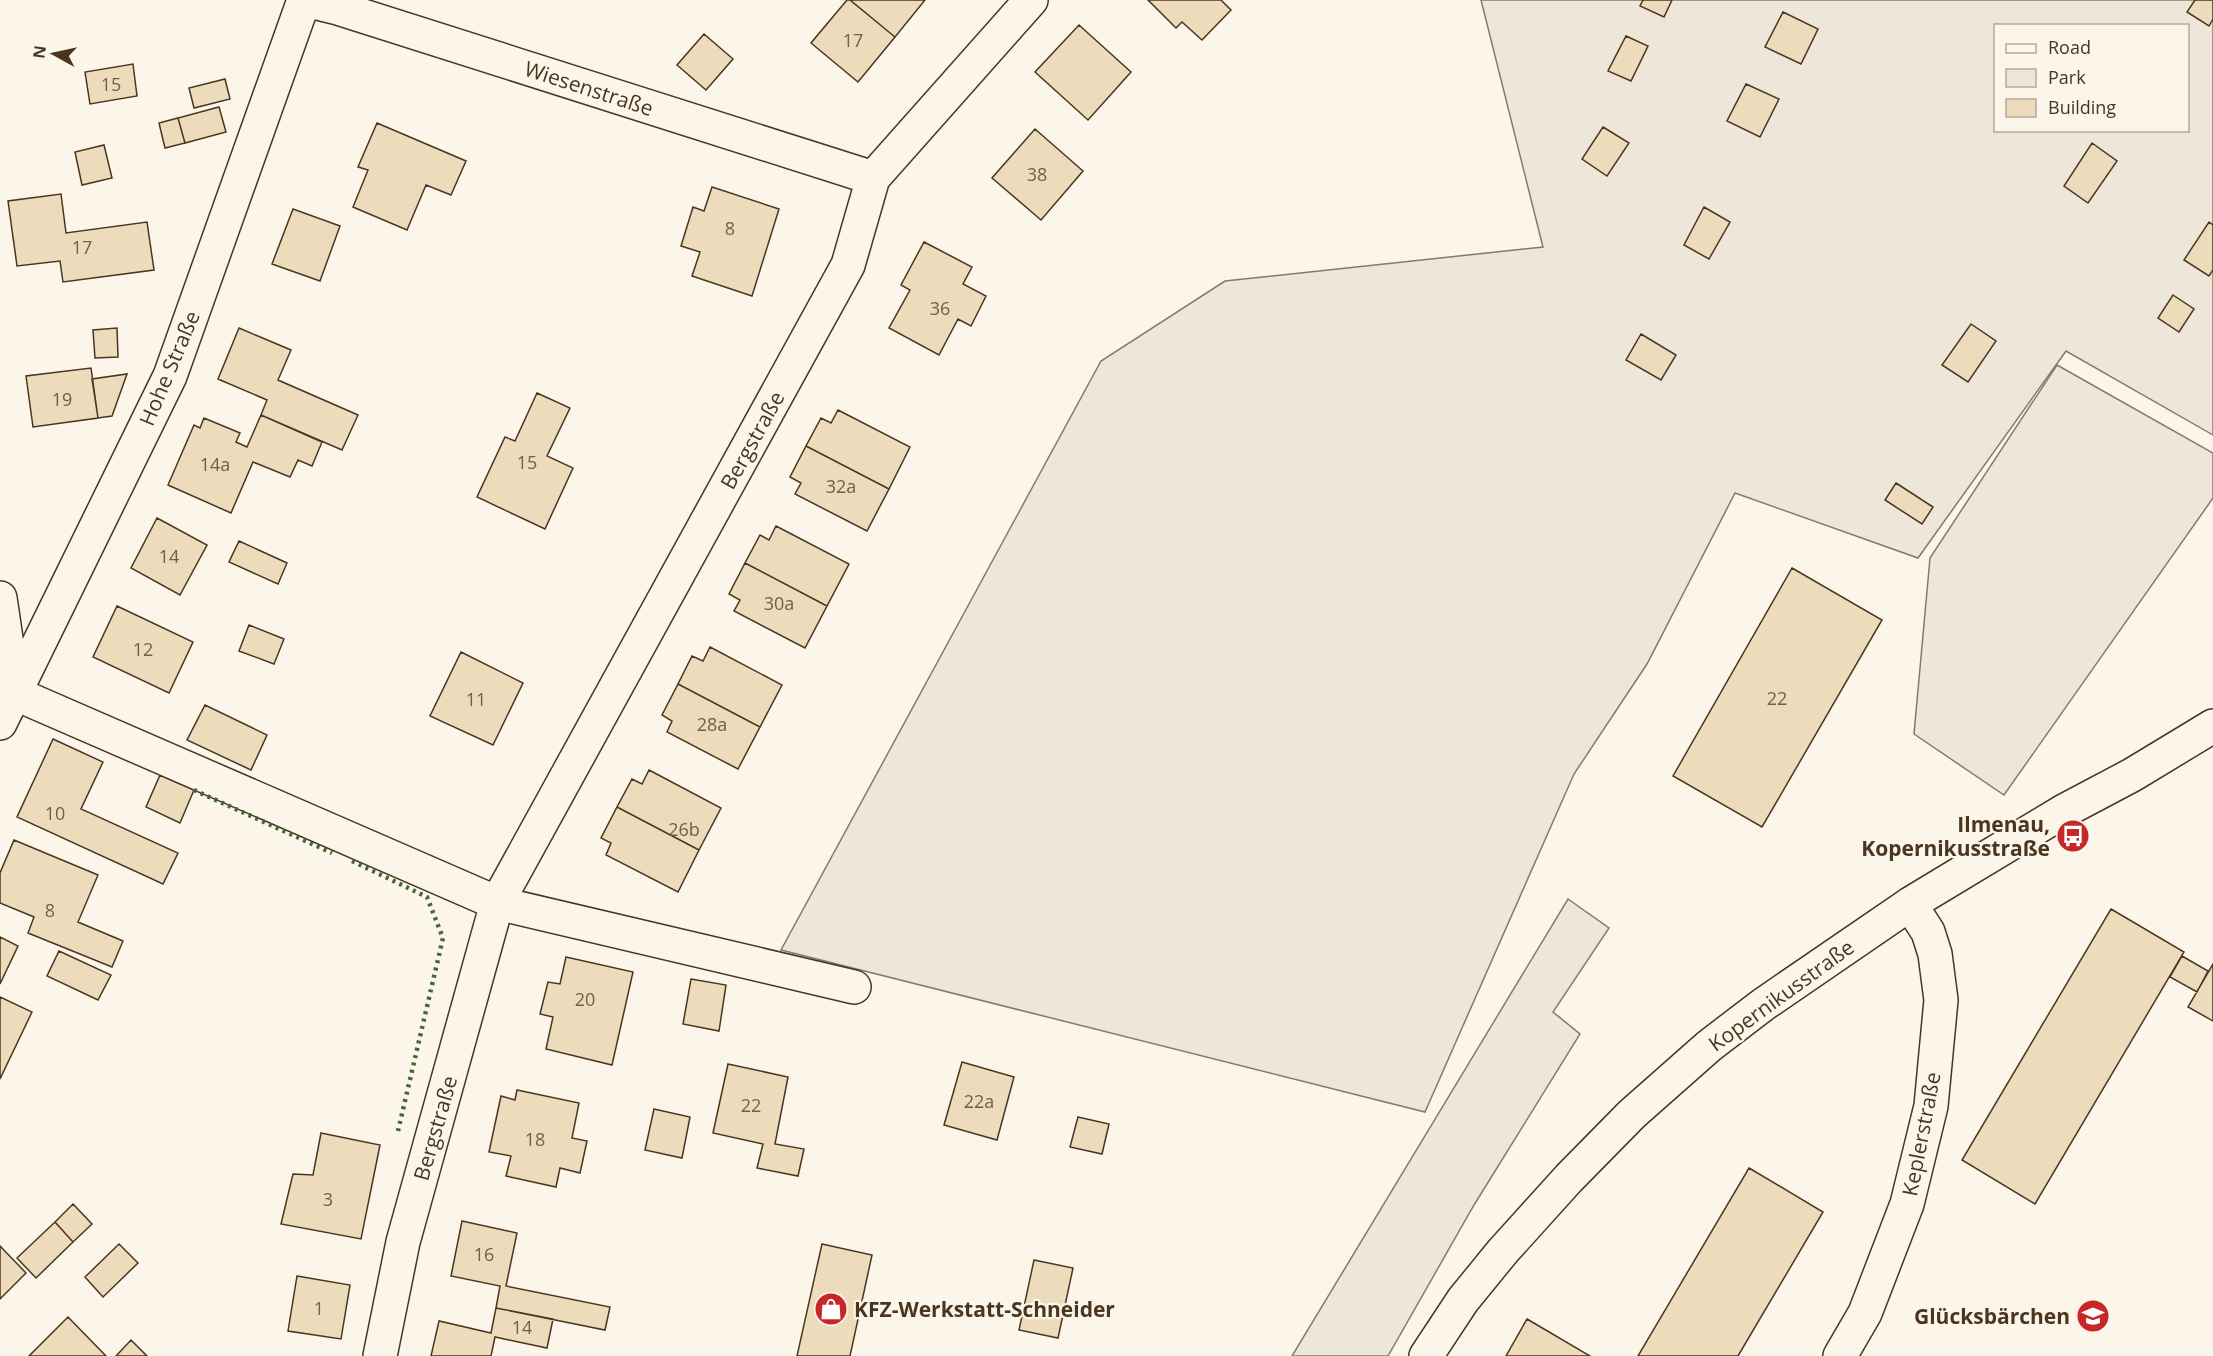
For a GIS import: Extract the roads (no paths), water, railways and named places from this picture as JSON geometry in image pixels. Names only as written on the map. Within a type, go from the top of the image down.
[{"type":"street","name":"Wiesenstraße","points":[[304,0],[338,8],[873,178]]},
{"type":"street","name":"Hohe Straße","points":[[0,723],[170,376],[304,0]]},
{"type":"street","name":"Bergstraße","points":[[380,1356],[403,1242],[497,903],[848,265],[873,178],[1031,0]]},
{"type":"street","points":[[0,598],[14,693],[497,903],[854,987]]},
{"type":"street","name":"Kopernikusstraße","points":[[1426,1356],[1463,1300],[1503,1251],[1569,1178],[1632,1114],[1709,1046],[1764,1004],[1910,904],[2213,726]]},
{"type":"street","name":"Keplerstraße","points":[[1840,1356],[1865,1313],[1907,1204],[1931,1106],[1941,1000],[1935,954],[1928,932],[1910,904]]},
{"type":"place","name":"Ilmenau, Kopernikusstraße","points":[[2073,836]]},
{"type":"place","name":"KFZ-Werkstatt-Schneider","points":[[831,1309]]},
{"type":"place","name":"Glücksbärchen","points":[[2093,1316]]}]
